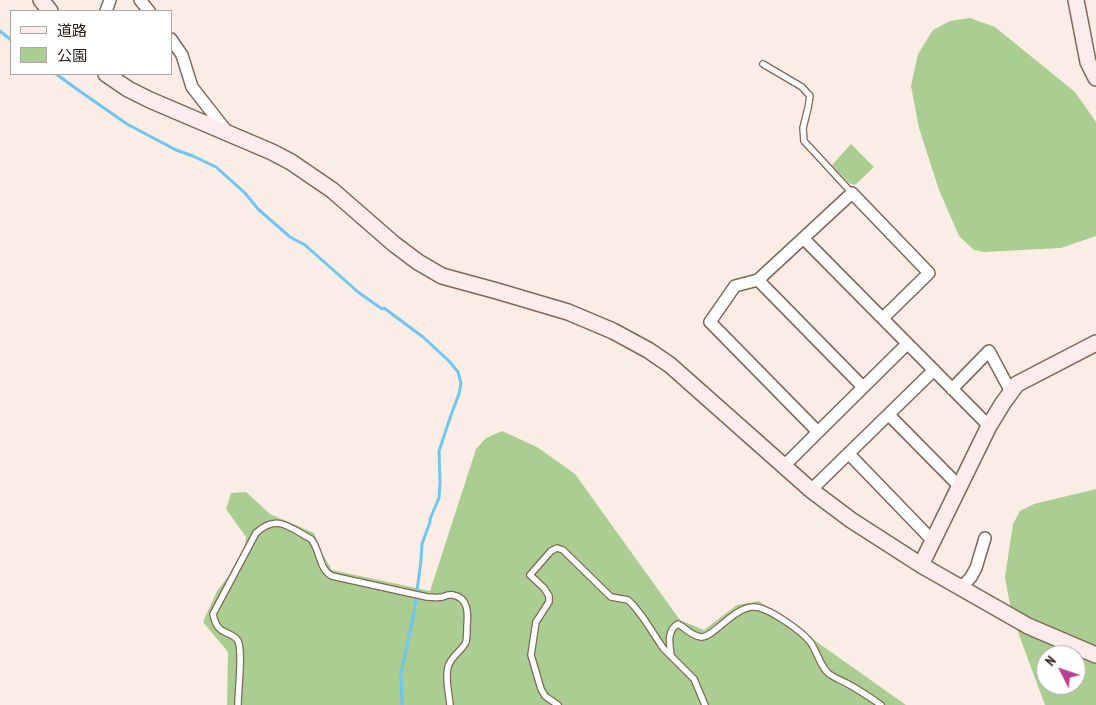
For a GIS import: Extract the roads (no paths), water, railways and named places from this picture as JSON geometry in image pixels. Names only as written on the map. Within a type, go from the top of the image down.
[{"type":"street","points":[[41,0],[49,10]]},
{"type":"street","points":[[140,0],[148,10]]},
{"type":"street","points":[[1076,0],[1088,62],[1096,78]]},
{"type":"street","points":[[172,40],[182,55],[192,87],[228,133]]},
{"type":"street","points":[[107,75],[128,89],[150,100],[291,162],[343,198],[394,244],[418,262],[442,276],[497,290],[568,312],[613,331],[648,350],[670,365],[697,388],[811,490],[851,520],[921,565],[1028,626],[1096,655]]},
{"type":"street","points":[[818,432],[710,322],[735,286],[758,280],[852,193],[929,273],[882,318]]},
{"type":"street","points":[[803,238],[990,426]]},
{"type":"street","points":[[758,280],[862,388]]},
{"type":"street","points":[[921,565],[990,426],[1003,403],[1017,384],[1096,343]]},
{"type":"street","points":[[784,466],[907,344]]},
{"type":"street","points":[[952,389],[989,351],[1011,392]]},
{"type":"street","points":[[811,490],[934,370]]},
{"type":"street","points":[[889,415],[960,487]]},
{"type":"street","points":[[849,454],[933,541]]},
{"type":"street","points":[[961,588],[976,568],[985,538]]},
{"type":"lane","points":[[763,64],[802,87],[810,96],[802,128],[804,141],[852,193]]},
{"type":"lane","points":[[238,705],[240,649],[238,640],[219,628],[213,614],[256,533],[264,526],[275,522],[280,522],[311,539],[315,544],[325,570],[332,576],[427,597],[455,595],[461,599],[467,606],[468,613],[466,641],[448,666],[450,705]]},
{"type":"lane","points":[[558,705],[545,696],[541,689],[531,655],[536,622],[549,602],[549,596],[544,588],[530,575],[551,551],[557,548],[563,550],[610,597],[628,600],[634,606],[671,657],[694,679],[705,705]]},
{"type":"lane","points":[[671,657],[670,631],[674,626],[681,625],[690,634],[701,637],[708,636],[726,620],[743,610],[752,607],[761,608],[797,630],[810,642],[828,673],[881,705]]},
{"type":"waterway","points":[[0,31],[10,39]]},
{"type":"waterway","points":[[57,75],[127,124],[176,150],[216,167],[245,193],[258,209],[290,237],[305,245],[358,292],[382,309],[384,308],[423,337],[458,372],[461,383],[459,394],[439,451],[439,498],[422,544],[414,613],[401,673],[402,705]]}]
